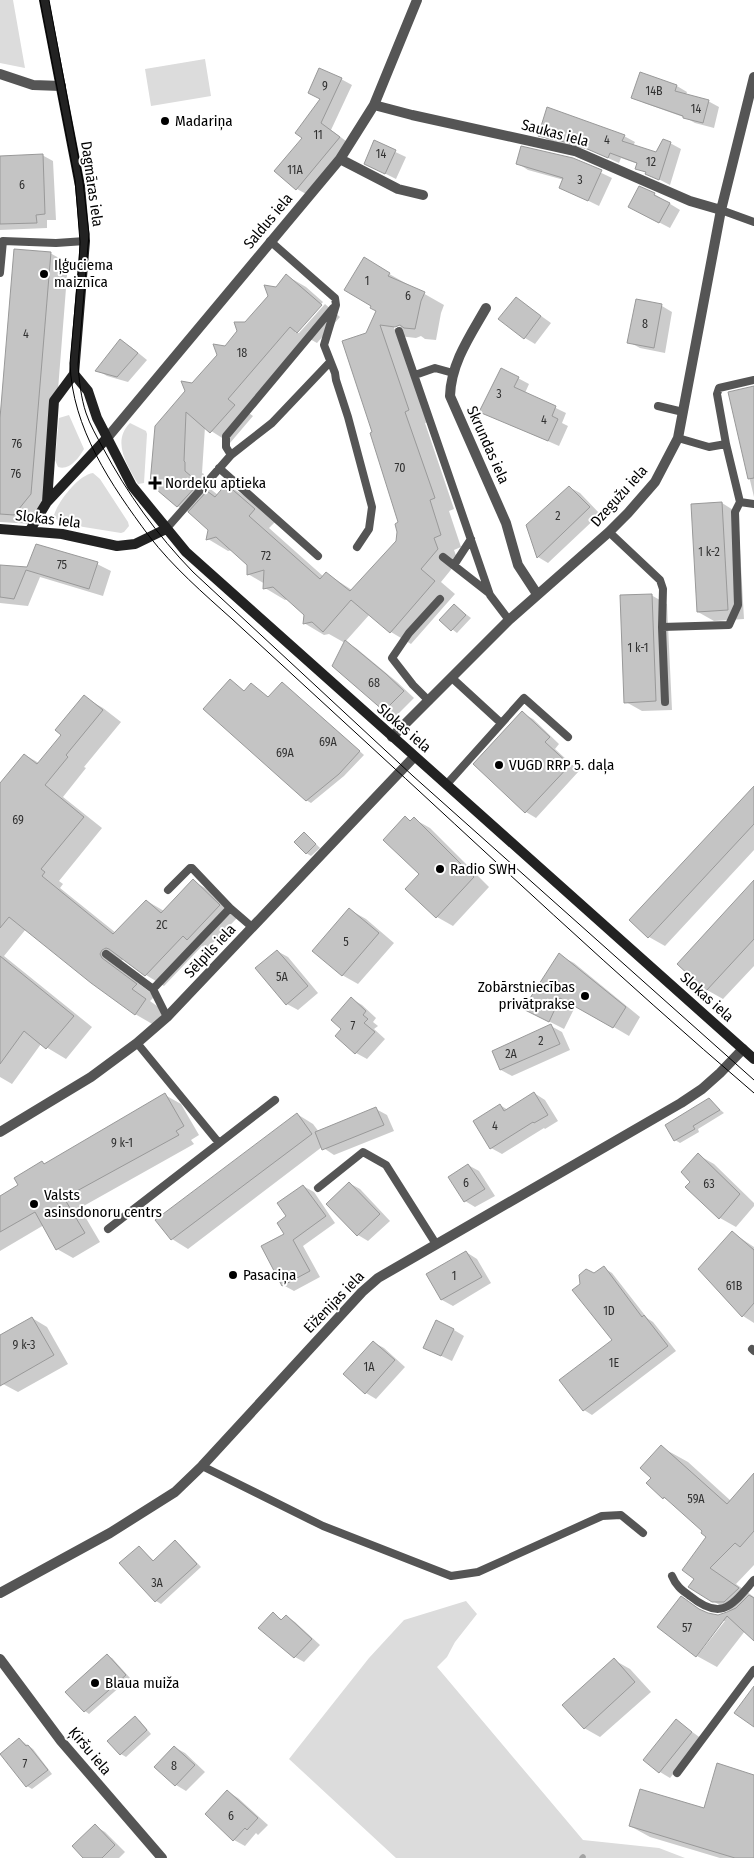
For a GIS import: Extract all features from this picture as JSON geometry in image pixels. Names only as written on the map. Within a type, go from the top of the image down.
[{"type":"street","name":"Dagmāras iela","points":[[44,0],[80,186],[85,241],[74,374]]},
{"type":"street","name":"Saldus iela","points":[[106,438],[340,159],[374,105],[417,0]]},
{"type":"street","points":[[0,74],[33,85],[61,86]]},
{"type":"street","name":"Dzegužu iela","points":[[392,737],[509,620],[609,532],[655,482],[678,438],[721,210],[754,76]]},
{"type":"street","name":"Saukas iela","points":[[374,105],[575,151],[690,201],[721,210]]},
{"type":"street","points":[[340,159],[398,189],[423,195]]},
{"type":"street","name":"Skrundas iela","points":[[486,308],[462,350],[450,381],[450,396],[506,523],[518,565],[537,594]]},
{"type":"street","points":[[47,502],[54,400],[74,374],[88,391],[106,438],[132,486],[166,529]]},
{"type":"street","points":[[30,530],[47,502],[106,438]]},
{"type":"street","name":"Slokas iela","points":[[0,529],[62,534],[117,546],[135,544],[166,529],[199,564],[754,1060]]},
{"type":"street","name":"Sēlpils iela","points":[[0,1132],[91,1077],[137,1043],[166,1017],[414,757]]},
{"type":"street","name":"Eiženijas iela","points":[[0,1593],[118,1528],[175,1492],[202,1466],[369,1285],[436,1244],[681,1103],[720,1074],[743,1049]]},
{"type":"street","name":"Ķiršu iela","points":[[0,1659],[66,1747],[162,1858]]},
{"type":"lane","points":[[721,210],[754,222]]},
{"type":"lane","points":[[0,273],[3,241],[56,243],[85,241]]},
{"type":"lane","points":[[270,241],[335,298],[336,305],[324,345]]},
{"type":"lane","points":[[231,455],[226,447],[226,436],[336,305]]},
{"type":"lane","points":[[399,331],[490,595]]},
{"type":"lane","points":[[309,337],[317,338],[324,345],[335,373],[372,500],[372,519],[369,530],[357,547]]},
{"type":"lane","points":[[166,529],[231,455],[272,423],[330,362]]},
{"type":"lane","points":[[415,375],[435,368],[453,373]]},
{"type":"lane","points":[[662,627],[729,625],[738,605],[735,512],[740,502],[726,444],[717,394],[719,388],[754,380]]},
{"type":"lane","points":[[658,406],[682,412]]},
{"type":"lane","points":[[678,438],[709,447],[726,444]]},
{"type":"lane","points":[[220,468],[318,556]]},
{"type":"lane","points":[[740,502],[754,504]]},
{"type":"lane","points":[[609,532],[660,580],[663,589],[662,627],[665,702]]},
{"type":"lane","points":[[454,565],[471,539]]},
{"type":"lane","points":[[443,557],[490,595],[509,620]]},
{"type":"lane","points":[[428,701],[392,658],[409,633],[440,599]]},
{"type":"lane","points":[[452,678],[501,723]]},
{"type":"lane","points":[[446,784],[524,698],[568,737]]},
{"type":"lane","points":[[168,890],[192,868],[230,908],[252,927]]},
{"type":"lane","points":[[153,989],[230,908]]},
{"type":"lane","points":[[106,954],[153,989],[166,1017]]},
{"type":"lane","points":[[137,1043],[219,1144]]},
{"type":"lane","points":[[108,1229],[275,1100]]},
{"type":"lane","points":[[318,1188],[364,1152],[386,1165],[436,1244]]},
{"type":"lane","points":[[202,1466],[324,1526],[452,1576],[478,1572],[602,1516],[621,1516],[643,1532]]},
{"type":"lane","points":[[672,1576],[675,1584],[702,1606],[715,1610],[732,1605],[754,1580]]},
{"type":"lane","points":[[678,1773],[754,1670]]},
{"type":"shaded area","points":[[0,0],[13,0],[25,68],[0,63]]},
{"type":"shaded area","points":[[205,59],[211,96],[151,106],[145,69]]},
{"type":"shaded area","points":[[69,415],[84,449],[73,463],[62,468],[58,467],[55,460],[59,418]]},
{"type":"shaded area","points":[[130,423],[146,431],[147,434],[144,483],[138,484],[123,454],[122,438],[124,430]]},
{"type":"shaded area","points":[[93,473],[100,479],[128,522],[129,526],[124,532],[63,524],[54,515],[69,490],[81,479]]},
{"type":"shaded area","points":[[466,1601],[477,1614],[455,1642],[447,1657],[437,1667],[583,1840],[659,1848],[685,1858],[396,1858],[289,1759],[369,1658],[404,1620]]},
{"type":"building","points":[[319,68],[342,78],[321,123],[340,137],[296,190],[274,171],[302,138],[295,133],[320,99],[308,93]]},
{"type":"building","points":[[640,72],[677,85],[675,91],[709,100],[703,123],[683,118],[683,116],[631,98]]},
{"type":"building","points":[[547,107],[625,135],[622,141],[656,152],[663,139],[671,142],[659,180],[645,174],[646,172],[635,169],[637,163],[610,153],[608,158],[578,145],[538,136]]},
{"type":"building","points":[[374,140],[396,150],[385,174],[364,164]]},
{"type":"building","points":[[521,146],[573,158],[602,170],[588,201],[559,188],[563,178],[516,164]]},
{"type":"building","points":[[43,154],[45,214],[36,215],[37,223],[0,224],[0,156]]},
{"type":"building","points":[[639,186],[655,193],[654,195],[670,203],[659,223],[628,207]]},
{"type":"building","points":[[14,249],[51,252],[31,494],[14,515],[0,514],[0,418]]},
{"type":"building","points":[[364,257],[390,273],[388,276],[425,292],[421,301],[415,329],[404,328],[400,325],[395,327],[380,325],[409,410],[405,412],[435,498],[430,500],[441,535],[434,538],[438,549],[421,569],[435,581],[390,633],[351,600],[323,632],[312,622],[303,624],[304,615],[273,587],[263,589],[264,570],[247,575],[247,565],[216,537],[206,540],[208,530],[188,512],[207,491],[215,497],[226,484],[255,509],[249,516],[320,579],[326,572],[350,591],[396,541],[397,532],[395,524],[398,522],[370,433],[372,432],[342,341],[366,333],[376,311],[344,290]]},
{"type":"building","points":[[286,274],[322,305],[297,333],[290,327],[228,399],[235,405],[210,433],[186,412],[185,471],[199,483],[177,507],[150,484],[155,426],[185,391],[181,381],[192,383],[217,355],[213,344],[225,346],[237,331],[234,322],[245,322],[268,296],[264,285],[276,287]]},
{"type":"building","points":[[516,297],[541,316],[524,339],[498,319]]},
{"type":"building","points":[[636,299],[662,304],[654,348],[627,343]]},
{"type":"building","points":[[120,339],[138,353],[117,377],[95,371]]},
{"type":"building","points":[[501,368],[519,377],[514,387],[556,406],[552,416],[558,419],[548,441],[479,412]]},
{"type":"building","points":[[754,386],[754,478],[748,479],[728,392]]},
{"type":"building","points":[[569,486],[590,507],[537,558],[526,525]]},
{"type":"building","points":[[722,502],[728,610],[697,612],[691,504]]},
{"type":"building","points":[[36,544],[98,562],[89,589],[26,570],[14,599],[0,597],[0,565],[27,567]]},
{"type":"building","points":[[652,594],[656,701],[624,703],[620,595]]},
{"type":"building","points":[[454,604],[466,615],[451,631],[439,620]]},
{"type":"building","points":[[345,640],[404,691],[384,711],[332,666]]},
{"type":"building","points":[[230,679],[244,691],[251,683],[268,697],[282,682],[360,751],[339,774],[306,801],[203,709]]},
{"type":"building","points":[[84,695],[103,710],[66,755],[68,757],[45,785],[84,817],[41,869],[45,872],[42,876],[113,934],[146,900],[161,913],[193,879],[220,905],[187,940],[183,936],[145,976],[109,949],[102,950],[100,954],[102,958],[137,984],[132,989],[146,999],[135,1015],[91,983],[9,917],[0,928],[0,783],[24,754],[37,764],[61,735],[55,730]]},
{"type":"building","points":[[522,711],[550,737],[545,742],[570,765],[525,813],[473,764]]},
{"type":"building","points":[[754,786],[754,824],[648,938],[629,920]]},
{"type":"building","name":"Radio SWH","points":[[405,816],[410,821],[414,817],[474,877],[436,918],[405,889],[419,874],[383,840]]},
{"type":"building","points":[[304,832],[316,844],[306,854],[294,842]]},
{"type":"building","points":[[754,880],[754,939],[706,991],[677,964]]},
{"type":"building","points":[[349,908],[379,933],[342,976],[312,951]]},
{"type":"building","points":[[277,950],[308,986],[286,1005],[255,968]]},
{"type":"building","name":"Zobārstniecības privātprakse","points":[[559,953],[626,1007],[613,1028],[560,998],[549,1022],[523,1009]]},
{"type":"building","points":[[0,956],[74,1016],[46,1049],[24,1031],[0,1064]]},
{"type":"building","points":[[351,997],[366,1011],[363,1015],[368,1019],[364,1023],[375,1032],[355,1054],[335,1036],[341,1029],[331,1020]]},
{"type":"building","points":[[551,1024],[560,1044],[500,1070],[492,1051]]},
{"type":"building","points":[[534,1092],[548,1115],[533,1122],[490,1149],[473,1121],[500,1104],[504,1111]]},
{"type":"building","points":[[165,1093],[184,1126],[176,1131],[179,1135],[64,1198],[85,1233],[56,1250],[35,1212],[0,1232],[0,1196],[18,1185],[14,1178],[42,1161],[44,1164]]},
{"type":"building","points":[[709,1098],[720,1110],[693,1126],[695,1129],[674,1141],[665,1125]]},
{"type":"building","points":[[376,1107],[384,1125],[322,1150],[315,1132]]},
{"type":"building","points":[[297,1113],[312,1134],[171,1240],[155,1220]]},
{"type":"building","points":[[698,1153],[740,1194],[719,1219],[685,1187],[690,1182],[681,1172]]},
{"type":"building","points":[[468,1164],[485,1189],[464,1202],[448,1177]]},
{"type":"building","points":[[349,1182],[380,1214],[357,1236],[326,1204]]},
{"type":"building","points":[[303,1185],[326,1216],[293,1240],[310,1271],[282,1286],[261,1246],[284,1234],[277,1223],[286,1216],[277,1203]]},
{"type":"building","points":[[732,1231],[754,1250],[754,1303],[742,1317],[698,1269]]},
{"type":"building","points":[[466,1251],[482,1277],[441,1300],[426,1274]]},
{"type":"building","points":[[604,1266],[642,1317],[644,1315],[668,1346],[583,1411],[559,1380],[612,1340],[572,1290],[580,1284],[579,1275],[586,1269],[594,1273]]},
{"type":"building","points":[[32,1317],[54,1355],[0,1386],[0,1335]]},
{"type":"building","points":[[436,1320],[454,1329],[441,1356],[423,1348]]},
{"type":"building","points":[[373,1341],[395,1360],[365,1394],[343,1374]]},
{"type":"building","points":[[661,1445],[727,1504],[754,1473],[754,1531],[740,1547],[735,1543],[710,1568],[739,1588],[724,1602],[712,1602],[688,1587],[694,1579],[682,1570],[706,1537],[701,1533],[702,1531],[646,1483],[651,1478],[640,1468]]},
{"type":"building","points":[[175,1540],[197,1564],[155,1602],[119,1563],[139,1546],[153,1561]]},
{"type":"building","points":[[749,1595],[754,1598],[754,1641],[727,1616],[696,1657],[657,1627],[681,1596],[699,1609],[718,1615],[736,1608]]},
{"type":"building","points":[[273,1612],[281,1620],[286,1615],[312,1639],[294,1658],[258,1628]]},
{"type":"building","name":"Blaua muiža","points":[[107,1654],[126,1675],[84,1712],[65,1692]]},
{"type":"building","points":[[614,1658],[635,1682],[584,1729],[562,1705]]},
{"type":"building","points":[[754,1686],[754,1727],[734,1713]]},
{"type":"building","points":[[135,1716],[147,1730],[120,1755],[107,1741]]},
{"type":"building","points":[[676,1719],[692,1732],[659,1773],[643,1760]]},
{"type":"building","points":[[19,1738],[26,1746],[28,1745],[48,1770],[26,1787],[0,1754]]},
{"type":"building","points":[[174,1746],[195,1765],[175,1786],[154,1767]]},
{"type":"building","points":[[717,1763],[754,1775],[754,1858],[735,1858],[629,1826],[640,1789],[704,1808]]},
{"type":"building","points":[[227,1790],[258,1818],[233,1841],[205,1814]]},
{"type":"building","points":[[95,1824],[115,1845],[102,1858],[83,1858],[72,1846]]},
{"type":"tram line","points":[[40,0],[75,180],[77,203],[80,242],[70,363],[72,387],[86,433],[96,455],[121,497],[158,547],[199,589],[603,960],[754,1093]]},
{"type":"tram line","points":[[49,0],[83,182],[89,234],[78,364],[80,383],[86,413],[112,465],[155,528],[193,572],[413,776],[754,1080]]},
{"type":"place","name":"Madariņa","points":[[165,121]]},
{"type":"place","name":"Iļģuciema maiznīca","points":[[44,274]]},
{"type":"place","name":"Nordeķu aptieka","points":[[155,483]]},
{"type":"place","name":"VUGD RRP 5. daļa","points":[[499,765]]},
{"type":"place","name":"Radio SWH","points":[[440,869]]},
{"type":"place","name":"Zobārstniecības privātprakse","points":[[585,996]]},
{"type":"place","name":"Valsts asinsdonoru centrs","points":[[34,1204]]},
{"type":"place","name":"Pasaciņa","points":[[233,1275]]},
{"type":"place","name":"Blaua muiža","points":[[95,1683]]}]
